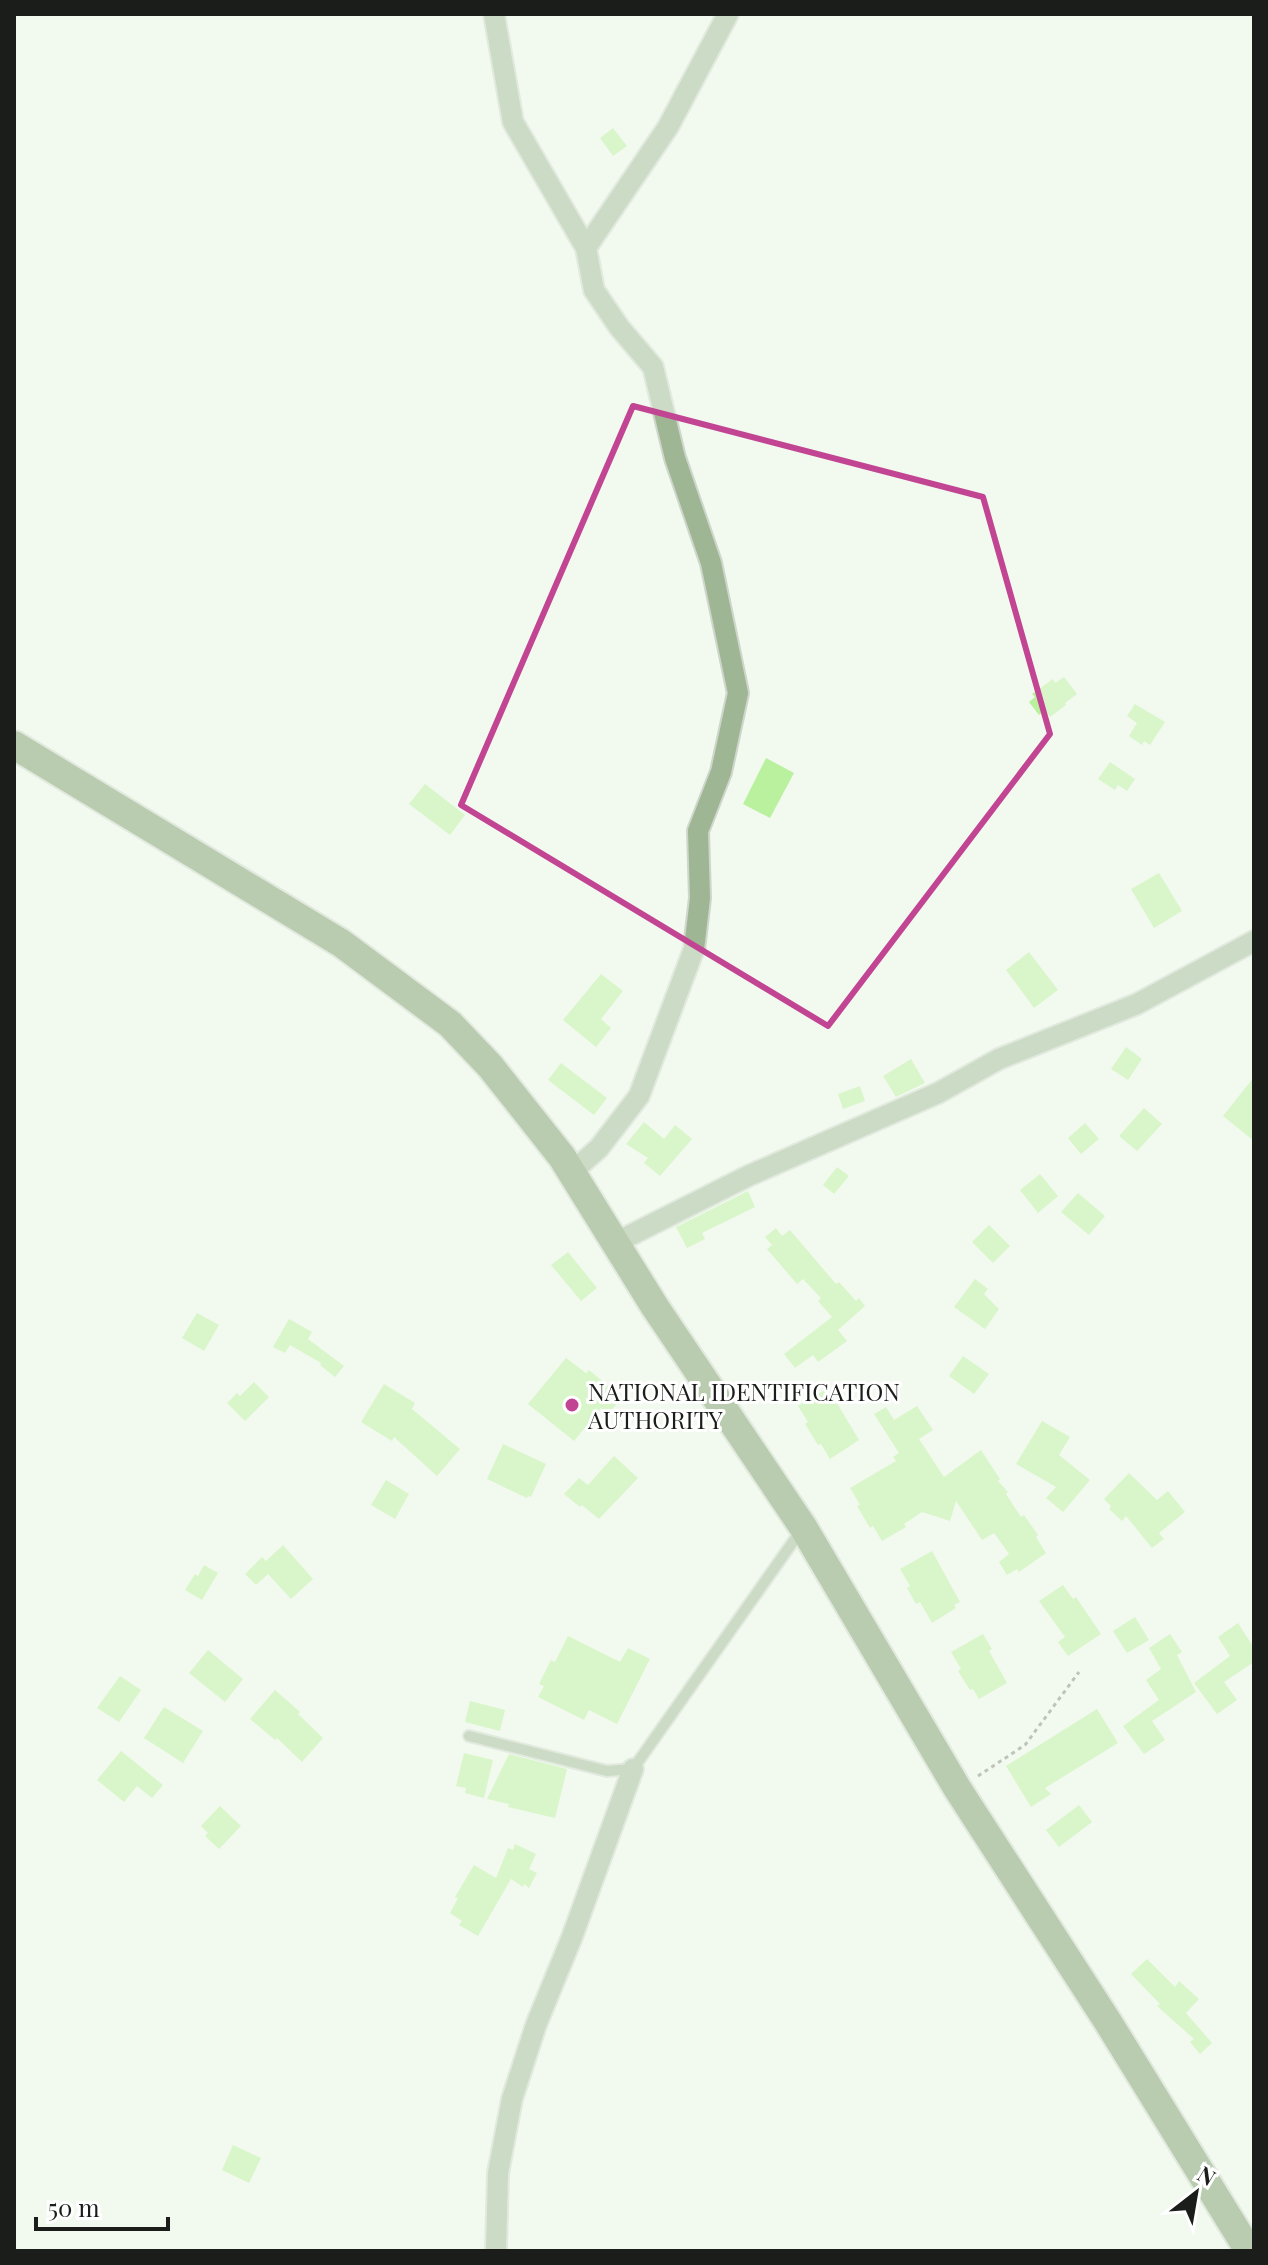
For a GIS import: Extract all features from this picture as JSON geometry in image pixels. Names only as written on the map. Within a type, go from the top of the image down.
[{"type":"main road","points":[[14,745],[341,943],[450,1024],[490,1066],[562,1157],[655,1307],[803,1527],[957,1788],[1108,2022],[1249,2251]]},
{"type":"street","points":[[494,14],[513,122],[586,248],[594,290],[619,327],[653,367],[675,458],[711,563],[738,693],[721,772],[698,831],[700,898],[694,949],[639,1096],[599,1148],[572,1172]]},
{"type":"street","points":[[586,248],[668,127],[728,14]]},
{"type":"street","points":[[615,1243],[748,1176],[938,1093],[999,1059],[1137,1004],[1254,941]]},
{"type":"street","points":[[496,2251],[498,2173],[512,2099],[536,2025],[572,1937],[633,1769]]},
{"type":"lane","points":[[469,1736],[607,1771],[633,1769],[803,1527]]},
{"type":"path","points":[[957,1788],[1025,1745],[1079,1672]]},
{"type":"highlighted area","points":[[633,406],[983,497],[1050,734],[828,1026],[461,805]]},
{"type":"building","points":[[613,128],[627,146],[613,156],[600,138]]},
{"type":"building","points":[[1064,677],[1077,694],[1050,717],[1045,710],[1039,715],[1029,702],[1035,697],[1032,694],[1053,679],[1055,683]]},
{"type":"building","points":[[1135,704],[1165,722],[1150,745],[1144,741],[1142,745],[1129,736],[1137,723],[1127,716]]},
{"type":"building","points":[[766,758],[794,773],[770,818],[743,804]]},
{"type":"building","points":[[1110,762],[1135,779],[1127,791],[1118,785],[1115,790],[1098,779]]},
{"type":"building","points":[[425,784],[465,815],[450,835],[409,804]]},
{"type":"building","points":[[1159,873],[1182,911],[1154,928],[1131,889]]},
{"type":"building","points":[[1029,952],[1058,990],[1034,1008],[1006,970]]},
{"type":"building","points":[[601,974],[623,991],[601,1019],[611,1028],[596,1047],[563,1020]]},
{"type":"building","points":[[1126,1047],[1142,1059],[1128,1080],[1111,1069]]},
{"type":"building","points":[[911,1059],[925,1083],[896,1097],[883,1076]]},
{"type":"building","points":[[561,1063],[607,1098],[594,1115],[548,1080]]},
{"type":"building","points":[[1254,1077],[1254,1141],[1223,1116]]},
{"type":"building","points":[[860,1086],[865,1101],[843,1109],[838,1094]]},
{"type":"building","points":[[1144,1108],[1162,1124],[1137,1151],[1119,1136]]},
{"type":"building","points":[[644,1122],[664,1139],[675,1125],[692,1139],[660,1176],[644,1163],[648,1158],[626,1144]]},
{"type":"building","points":[[1085,1123],[1099,1139],[1081,1154],[1068,1138]]},
{"type":"building","points":[[837,1167],[849,1176],[834,1194],[823,1185]]},
{"type":"building","points":[[1040,1174],[1058,1196],[1038,1213],[1020,1190]]},
{"type":"building","points":[[748,1191],[755,1207],[702,1233],[705,1239],[687,1248],[676,1227]]},
{"type":"building","points":[[1078,1193],[1105,1216],[1089,1235],[1061,1212]]},
{"type":"building","points":[[989,1225],[1010,1246],[993,1263],[972,1242]]},
{"type":"building","points":[[776,1228],[782,1236],[790,1230],[836,1284],[839,1282],[856,1301],[859,1298],[865,1306],[838,1330],[847,1341],[818,1362],[813,1355],[795,1368],[784,1354],[832,1317],[818,1301],[821,1298],[803,1279],[797,1284],[767,1249],[772,1245],[765,1237]]},
{"type":"building","points":[[568,1252],[597,1288],[581,1301],[551,1265]]},
{"type":"building","points":[[975,1279],[988,1289],[984,1294],[999,1309],[985,1329],[954,1307]]},
{"type":"building","points":[[197,1313],[219,1325],[204,1351],[182,1338]]},
{"type":"building","points":[[289,1319],[312,1332],[308,1339],[344,1366],[335,1377],[321,1363],[290,1345],[285,1353],[273,1347]]},
{"type":"building","points":[[963,1356],[989,1374],[974,1394],[949,1376]]},
{"type":"building","points":[[566,1358],[586,1373],[589,1370],[622,1398],[608,1414],[601,1408],[574,1441],[528,1404]]},
{"type":"building","points":[[254,1382],[269,1397],[245,1421],[227,1403],[237,1393],[240,1396]]},
{"type":"building","points":[[384,1384],[415,1403],[412,1409],[460,1449],[437,1476],[394,1437],[392,1441],[361,1422]]},
{"type":"building","points":[[828,1388],[859,1440],[830,1459],[805,1424],[808,1422],[798,1406]]},
{"type":"building","points":[[917,1406],[933,1430],[919,1439],[944,1477],[981,1450],[1021,1517],[1024,1515],[1038,1535],[1036,1537],[1046,1553],[1019,1572],[1017,1569],[1007,1575],[999,1562],[1009,1554],[994,1533],[982,1540],[956,1501],[950,1521],[922,1512],[904,1524],[906,1527],[882,1541],[873,1526],[870,1528],[850,1488],[896,1461],[893,1457],[899,1453],[874,1414],[886,1407],[894,1420]]},
{"type":"building","points":[[1042,1421],[1070,1437],[1059,1455],[1090,1480],[1063,1512],[1046,1498],[1056,1487],[1016,1464]]},
{"type":"building","points":[[503,1444],[546,1464],[531,1497],[527,1498],[487,1479]]},
{"type":"building","points":[[614,1456],[638,1478],[599,1519],[564,1494],[579,1478],[588,1485]]},
{"type":"building","points":[[1129,1473],[1157,1500],[1168,1491],[1185,1512],[1159,1533],[1164,1539],[1152,1548],[1126,1516],[1122,1521],[1109,1509],[1111,1506],[1104,1499]]},
{"type":"building","points":[[386,1480],[409,1494],[395,1519],[371,1505]]},
{"type":"building","points":[[283,1545],[313,1579],[291,1599],[268,1574],[256,1585],[245,1574],[262,1557],[266,1561]]},
{"type":"building","points":[[932,1551],[960,1602],[932,1623],[920,1602],[916,1604],[900,1569]]},
{"type":"building","points":[[204,1565],[218,1573],[202,1600],[185,1590]]},
{"type":"building","points":[[1063,1585],[1073,1599],[1076,1597],[1101,1634],[1068,1656],[1058,1642],[1065,1637],[1039,1601]]},
{"type":"building","points":[[1135,1617],[1149,1640],[1127,1653],[1113,1631]]},
{"type":"building","points":[[1238,1623],[1254,1648],[1254,1662],[1224,1682],[1237,1700],[1217,1714],[1194,1683],[1230,1656],[1218,1637]]},
{"type":"building","points":[[983,1634],[1007,1683],[979,1699],[958,1671],[961,1669],[951,1652]]},
{"type":"building","points":[[1170,1634],[1182,1652],[1177,1655],[1196,1692],[1152,1721],[1165,1740],[1144,1754],[1123,1726],[1159,1700],[1146,1680],[1161,1669],[1149,1648]]},
{"type":"building","points":[[568,1636],[620,1662],[628,1648],[650,1659],[617,1724],[589,1710],[584,1720],[538,1697],[544,1686],[539,1684]]},
{"type":"building","points":[[208,1650],[243,1679],[225,1702],[189,1673]]},
{"type":"building","points":[[120,1676],[141,1690],[119,1722],[97,1708]]},
{"type":"building","points":[[275,1690],[323,1738],[302,1762],[277,1738],[275,1740],[250,1719]]},
{"type":"building","points":[[470,1701],[505,1710],[500,1731],[465,1722]]},
{"type":"building","points":[[164,1707],[203,1731],[183,1763],[144,1738]]},
{"type":"building","points":[[1097,1709],[1118,1743],[1045,1788],[1051,1794],[1031,1807],[1006,1766]]},
{"type":"building","points":[[121,1751],[163,1785],[152,1798],[137,1786],[124,1802],[97,1780]]},
{"type":"building","points":[[464,1753],[493,1760],[484,1798],[465,1793],[466,1788],[456,1786]]},
{"type":"building","points":[[509,1754],[567,1769],[555,1818],[487,1799]]},
{"type":"building","points":[[1079,1805],[1092,1822],[1059,1847],[1046,1830]]},
{"type":"building","points":[[220,1806],[241,1826],[219,1849],[205,1836],[208,1833],[201,1826]]},
{"type":"building","points":[[515,1844],[536,1854],[529,1869],[537,1873],[529,1888],[511,1879],[478,1936],[459,1925],[462,1921],[450,1913],[458,1898],[455,1897],[474,1865],[496,1878],[508,1848],[513,1850]]},
{"type":"building","points":[[1147,1959],[1175,1987],[1179,1981],[1199,1999],[1186,2013],[1212,2043],[1200,2054],[1190,2042],[1194,2039],[1157,2006],[1160,2004],[1131,1974]]},
{"type":"building","points":[[233,2145],[261,2158],[249,2183],[222,2170]]},
{"type":"place","name":"NATIONAL IDENTIFICATION AUTHORITY","points":[[572,1405]]}]
